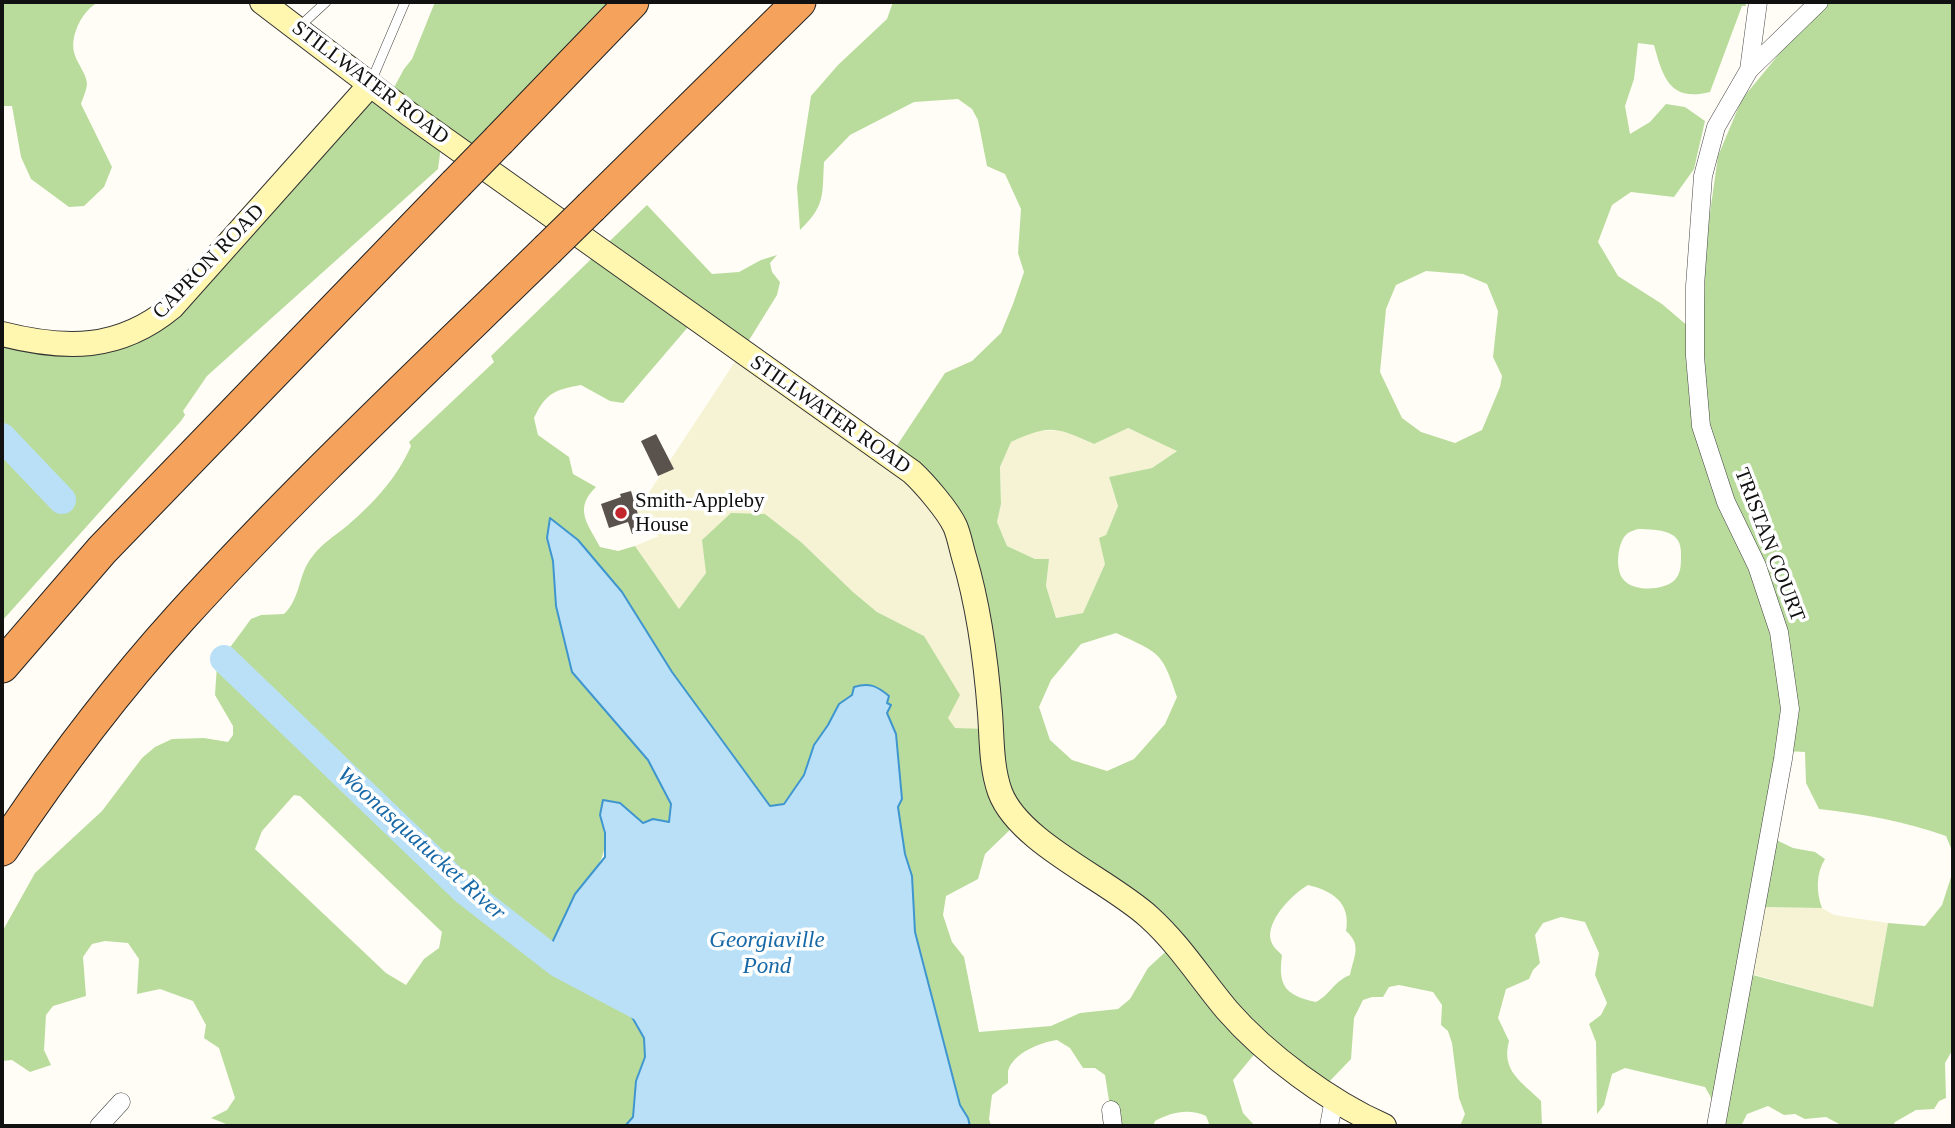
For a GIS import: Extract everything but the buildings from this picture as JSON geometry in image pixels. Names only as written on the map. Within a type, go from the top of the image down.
[{"type":"highway","points":[[2,666],[63,592],[110,542],[632,2]]},
{"type":"highway","points":[[2,849],[82,737],[180,618],[288,505],[799,2]]},
{"type":"street","name":"STILLWATER ROAD","points":[[262,2],[370,85],[850,429],[893,457],[921,481],[954,525],[975,592],[989,697],[995,772],[1000,793],[1007,805],[1029,830],[1147,915],[1249,1033],[1334,1099],[1384,1126]]},
{"type":"street","name":"TRISTAN COURT","points":[[1749,71],[1758,2]]},
{"type":"street","name":"TRISTAN COURT","points":[[1716,1126],[1790,709],[1779,632],[1757,566],[1726,502],[1701,426],[1695,356],[1695,286],[1703,176],[1716,127],[1749,71],[1819,2]]},
{"type":"street","name":"CAPRON ROAD","points":[[2,334],[65,345],[87,344],[124,336],[156,321],[181,297],[370,85]]},
{"type":"street","points":[[1329,1126],[1334,1099]]},
{"type":"street","points":[[99,1126],[121,1102]]},
{"type":"lane","points":[[297,29],[326,2]]},
{"type":"lane","points":[[370,85],[405,2]]},
{"type":"shaded area","points":[[742,351],[888,452],[949,523],[987,729],[955,729],[948,718],[924,636],[877,612],[801,542],[765,514],[706,573],[679,609],[635,546],[659,536],[629,523]]},
{"type":"shaded area","points":[[1127,428],[1178,450],[1152,468],[1109,478],[1118,506],[1106,535],[1105,564],[1083,613],[1056,618],[1046,586],[1049,559],[1035,559],[1007,546],[997,522],[1001,504],[1000,467],[1011,442],[1035,431],[1062,430],[1094,444]]},
{"type":"shaded area","points":[[1764,907],[1822,908],[1834,915],[1888,923],[1873,1007],[1748,973]]},
{"type":"green space","points":[[2,2],[99,2],[83,16],[73,45],[87,83],[81,104],[112,167],[104,187],[84,206],[69,207],[31,179],[21,157],[12,106],[2,106]]},
{"type":"green space","points":[[435,2],[633,2],[480,158],[442,139],[438,169],[207,376],[183,411],[185,415],[181,421],[2,621],[2,331],[20,336],[138,328],[375,95],[391,93],[412,59]]},
{"type":"green space","points":[[893,2],[1745,2],[1746,6],[1742,6],[1710,92],[1686,94],[1677,90],[1665,77],[1654,45],[1638,43],[1634,79],[1625,106],[1630,134],[1650,122],[1666,104],[1685,107],[1705,121],[1694,169],[1674,197],[1631,192],[1612,205],[1598,242],[1618,276],[1662,304],[1703,339],[1706,241],[1718,156],[1742,99],[1822,2],[1953,2],[1953,853],[1946,836],[1883,819],[1819,809],[1806,783],[1805,752],[1785,751],[1770,837],[1793,848],[1815,852],[1825,859],[1818,883],[1822,908],[1764,907],[1749,974],[1873,1007],[1888,923],[1925,926],[1942,905],[1953,871],[1953,1049],[1945,1063],[1946,1098],[1939,1101],[1934,1109],[1916,1110],[1895,1122],[1893,1126],[1843,1126],[1826,1117],[1805,1119],[1795,1114],[1784,1115],[1768,1106],[1747,1114],[1741,1126],[1708,1126],[1714,1103],[1705,1087],[1625,1068],[1612,1074],[1604,1105],[1597,1114],[1596,1042],[1589,1024],[1601,1015],[1607,1003],[1595,975],[1599,953],[1585,922],[1561,917],[1543,923],[1535,935],[1540,963],[1529,979],[1506,989],[1498,1018],[1509,1041],[1507,1051],[1510,1068],[1541,1101],[1542,1126],[1460,1126],[1465,1114],[1459,1098],[1452,1043],[1448,1031],[1441,1025],[1442,1005],[1433,992],[1399,985],[1389,987],[1383,997],[1363,1000],[1354,1018],[1351,1059],[1327,1084],[1262,1045],[1233,1080],[1243,1113],[1255,1126],[1210,1126],[1206,1116],[1187,1112],[1161,1118],[1155,1121],[1153,1126],[1113,1126],[1105,1075],[1095,1068],[1083,1068],[1070,1048],[1057,1040],[1043,1043],[1021,1054],[1008,1071],[1008,1083],[992,1095],[989,1119],[991,1126],[970,1126],[960,1105],[915,932],[912,876],[905,854],[898,806],[896,734],[887,713],[852,695],[839,704],[814,745],[804,775],[783,804],[770,806],[672,672],[622,592],[550,518],[547,538],[553,561],[556,606],[572,672],[648,760],[671,804],[669,822],[644,822],[620,803],[600,815],[604,850],[597,866],[575,894],[590,979],[614,992],[644,1038],[645,1057],[636,1081],[633,1118],[625,1126],[231,1126],[211,1118],[227,1110],[235,1098],[219,1048],[204,1038],[206,1025],[193,1001],[160,989],[137,994],[139,959],[128,943],[105,941],[92,944],[83,957],[86,996],[53,1006],[46,1015],[44,1050],[51,1065],[30,1072],[12,1060],[2,1061],[2,932],[35,873],[102,811],[142,758],[155,747],[172,739],[204,738],[228,742],[233,735],[233,726],[215,695],[217,665],[251,619],[261,615],[284,614],[290,608],[312,557],[376,498],[406,457],[411,446],[409,442],[494,362],[491,356],[647,205],[712,274],[739,272],[777,255],[770,263],[772,272],[780,282],[777,295],[743,350],[694,320],[623,403],[610,401],[581,385],[557,391],[543,403],[534,418],[538,435],[569,457],[573,474],[596,487],[585,502],[584,510],[587,524],[600,547],[618,551],[635,546],[679,609],[706,573],[702,540],[731,513],[765,514],[801,542],[877,612],[924,636],[960,695],[948,718],[955,728],[987,729],[954,537],[892,453],[945,373],[972,361],[1001,333],[1024,272],[1018,253],[1021,209],[1005,174],[987,166],[978,120],[972,109],[958,99],[914,102],[850,135],[824,162],[821,199],[800,230],[797,187],[811,96],[838,65],[887,19]],"holes":[[[1426,271],[1463,274],[1487,284],[1498,311],[1493,357],[1502,376],[1500,387],[1482,430],[1455,443],[1421,432],[1402,418],[1380,372],[1386,309],[1396,285]],[[1128,428],[1177,451],[1152,468],[1109,477],[1118,506],[1106,535],[1099,538],[1105,564],[1083,613],[1056,618],[1046,586],[1049,559],[1035,559],[1007,546],[997,522],[1001,504],[1000,467],[1011,442],[1035,432],[1061,431],[1094,444]],[[1638,529],[1661,531],[1674,536],[1681,547],[1680,567],[1673,582],[1659,587],[1642,588],[1628,584],[1623,579],[1618,555],[1621,542],[1628,533]],[[1116,633],[1157,655],[1167,670],[1177,697],[1165,724],[1134,759],[1107,771],[1072,760],[1050,740],[1039,707],[1051,680],[1081,644]],[[294,795],[300,796],[442,932],[439,948],[424,959],[406,985],[386,973],[255,849],[262,831]],[[1018,822],[1174,944],[1148,968],[1130,999],[1118,1009],[1080,1013],[1051,1026],[979,1032],[964,957],[952,942],[943,915],[946,896],[978,879],[985,854]],[[1308,885],[1325,891],[1338,900],[1346,913],[1346,931],[1355,946],[1350,975],[1316,1002],[1297,996],[1286,987],[1281,974],[1282,955],[1271,941],[1270,934],[1276,917],[1295,895]]]},
{"type":"water","name":"Georgiaville Pond","points":[[550,518],[578,540],[622,592],[672,672],[770,806],[784,804],[804,775],[814,745],[839,704],[852,695],[854,687],[873,686],[889,696],[887,703],[891,705],[887,713],[896,734],[902,799],[898,807],[905,854],[912,876],[915,932],[960,1105],[970,1126],[625,1126],[633,1117],[636,1081],[645,1057],[644,1038],[614,992],[590,979],[553,965],[551,945],[575,894],[605,857],[605,833],[600,815],[603,800],[620,803],[643,823],[653,819],[669,822],[671,804],[648,760],[572,672],[556,606],[553,561],[547,538]]},
{"type":"waterway","name":"Woonasquatucket River","points":[[2,437],[62,500]]},
{"type":"waterway","name":"Woonasquatucket River","points":[[224,659],[465,891],[558,963],[647,1010]]},
{"type":"place","name":"Smith-Appleby House","points":[[621,513]]}]
